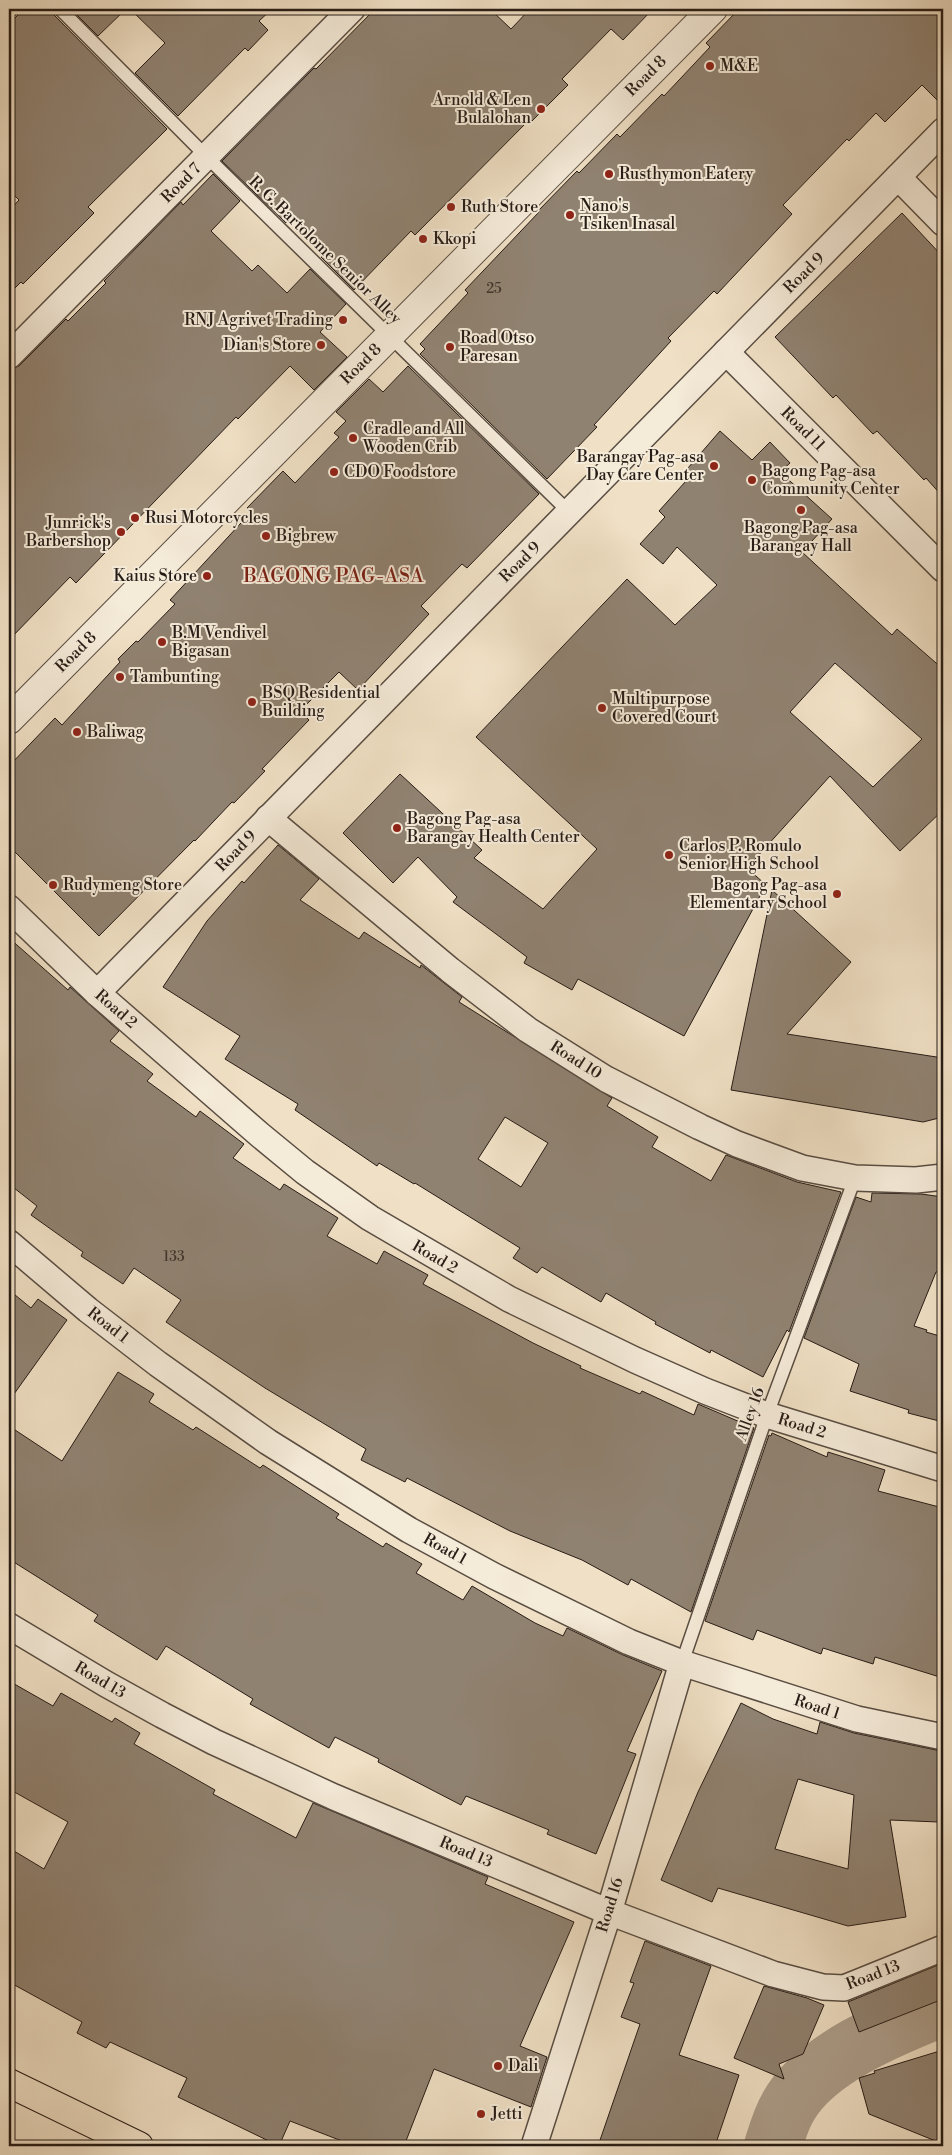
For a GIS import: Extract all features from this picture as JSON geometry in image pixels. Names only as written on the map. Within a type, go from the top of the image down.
[{"type":"main road","points":[[9,2083],[139,2146]]},
{"type":"street","name":"Road 7","points":[[9,356],[352,9]]},
{"type":"street","name":"Road 8","points":[[9,720],[713,9]]},
{"type":"street","name":"Road 9","points":[[97,993],[943,131]]},
{"type":"street","points":[[898,177],[943,222]]},
{"type":"street","name":"Road 11","points":[[726,352],[943,569]]},
{"type":"street","name":"Road 10","points":[[268,818],[450,970],[528,1030],[606,1079],[737,1144],[802,1168],[855,1178],[916,1180],[943,1177]]},
{"type":"street","name":"Road 2","points":[[9,908],[97,993],[282,1153],[370,1218],[509,1299],[635,1360],[705,1391],[767,1415],[943,1469]]},
{"type":"street","name":"Road 1","points":[[9,1242],[88,1310],[158,1364],[285,1452],[409,1530],[494,1576],[629,1642],[682,1663],[856,1719],[943,1737]]},
{"type":"street","name":"Road 13","points":[[9,1626],[106,1684],[214,1742],[334,1797],[609,1912],[773,1974],[822,1988],[844,1988],[943,1948]]},
{"type":"street","name":"Road 16","points":[[534,2146],[609,1912],[682,1663]]},
{"type":"lane","name":"R. G. Bartolome Senior Alley","points":[[60,9],[207,157],[569,512]]},
{"type":"lane","name":"Alley 16","points":[[682,1663],[767,1415],[855,1178]]},
{"type":"building","points":[[24,9],[52,9],[54,15],[167,129],[88,207],[94,213],[23,284],[21,282],[9,294],[9,211],[19,200],[9,190],[9,24]]},
{"type":"building","points":[[71,9],[126,9],[98,36]]},
{"type":"building","points":[[130,9],[272,9],[259,21],[268,30],[248,51],[245,48],[178,116],[135,73],[165,43]]},
{"type":"building","points":[[375,9],[490,9],[511,29],[530,9],[653,9],[623,40],[611,29],[562,79],[568,85],[532,121],[530,119],[415,235],[411,231],[354,290],[321,257],[327,251],[292,217],[286,223],[222,161]]},
{"type":"building","points":[[739,9],[943,9],[943,106],[922,85],[885,122],[876,113],[849,141],[847,139],[783,205],[792,214],[717,294],[714,291],[668,338],[671,341],[594,425],[597,427],[547,479],[420,354],[425,349],[420,344],[468,293],[465,290],[538,211],[617,134],[620,137],[662,94],[664,96],[710,47],[706,43]]},
{"type":"building","points":[[213,174],[240,201],[211,231],[252,271],[258,265],[287,293],[310,269],[346,304],[320,332],[347,357],[314,390],[290,366],[238,419],[236,417],[76,583],[70,577],[9,640],[9,370],[19,366],[66,319],[68,321],[181,202],[183,205]]},
{"type":"building","points":[[902,213],[943,257],[943,497],[877,431],[873,434],[836,395],[833,398],[775,337]]},
{"type":"building","points":[[408,366],[539,494],[467,568],[462,564],[421,606],[429,614],[358,690],[339,672],[300,711],[309,720],[262,769],[265,771],[99,936],[9,846],[9,766],[55,718],[62,725],[120,662],[118,659],[136,641],[138,642],[175,604],[170,600],[252,511],[247,508],[283,471],[295,483],[339,437],[334,433],[346,421],[336,412],[369,379],[383,392]]},
{"type":"building","points":[[720,431],[752,460],[770,442],[790,463],[780,472],[832,519],[802,552],[892,635],[897,629],[943,669],[943,810],[900,851],[830,776],[747,868],[766,885],[684,1036],[578,979],[572,990],[524,963],[527,957],[453,902],[457,897],[418,857],[393,883],[343,833],[400,774],[482,850],[474,858],[543,909],[597,849],[476,737],[627,579],[675,625],[717,585],[677,547],[663,564],[640,544],[665,517],[659,511],[686,481],[681,476]],"holes":[[[835,663],[922,739],[873,787],[790,712]]]},
{"type":"building","points":[[278,845],[319,879],[300,900],[359,939],[364,932],[420,968],[421,965],[462,997],[459,1002],[612,1098],[607,1106],[658,1137],[652,1147],[711,1181],[726,1155],[797,1182],[841,1192],[789,1332],[787,1330],[763,1377],[711,1350],[710,1353],[655,1324],[656,1322],[606,1293],[601,1302],[542,1267],[537,1273],[513,1258],[520,1248],[415,1183],[379,1163],[377,1166],[295,1110],[298,1104],[225,1059],[240,1036],[163,987],[207,921],[242,881],[244,883]],"holes":[[[505,1117],[548,1143],[521,1187],[478,1159]]]},
{"type":"building","points":[[772,890],[851,962],[787,1034],[943,1058],[943,1117],[923,1122],[731,1090]]},
{"type":"building","points":[[9,938],[68,990],[70,987],[119,1031],[110,1041],[153,1074],[147,1081],[196,1117],[200,1111],[244,1144],[233,1158],[280,1190],[284,1184],[338,1218],[327,1236],[377,1264],[384,1251],[428,1275],[423,1284],[533,1343],[581,1366],[580,1368],[640,1394],[642,1391],[694,1415],[698,1404],[754,1428],[691,1612],[631,1579],[628,1585],[582,1560],[510,1531],[407,1478],[405,1482],[361,1460],[366,1449],[265,1388],[166,1322],[181,1300],[134,1268],[123,1284],[81,1256],[83,1252],[31,1215],[37,1206],[9,1184]]},
{"type":"building","points":[[872,1193],[921,1194],[943,1197],[943,1272],[936,1272],[914,1326],[943,1337],[943,1422],[908,1413],[909,1410],[850,1391],[859,1364],[804,1338],[856,1197],[871,1202]]},
{"type":"building","points":[[9,1290],[31,1308],[38,1299],[67,1320],[9,1401]]},
{"type":"building","points":[[118,1372],[154,1394],[149,1402],[193,1430],[196,1427],[260,1468],[263,1465],[339,1514],[336,1518],[383,1547],[386,1543],[422,1564],[416,1573],[463,1600],[472,1586],[535,1623],[563,1636],[567,1628],[623,1655],[662,1671],[627,1751],[636,1754],[596,1854],[547,1834],[549,1830],[466,1796],[461,1805],[378,1762],[379,1759],[335,1737],[329,1748],[250,1704],[253,1699],[166,1646],[157,1660],[94,1621],[98,1615],[9,1559],[9,1426],[62,1461]]},
{"type":"building","points":[[772,1433],[827,1457],[828,1452],[885,1470],[878,1491],[943,1508],[943,1678],[875,1657],[873,1664],[823,1648],[821,1654],[757,1630],[753,1640],[705,1621],[769,1435],[771,1436]]},
{"type":"building","points":[[9,1681],[53,1706],[61,1693],[112,1722],[115,1718],[140,1733],[134,1744],[215,1790],[213,1794],[296,1838],[313,1803],[488,1877],[485,1884],[574,1922],[520,2046],[547,2057],[531,2107],[434,2069],[404,2146],[355,2146],[290,2121],[279,2146],[178,2097],[187,2078],[110,2042],[106,2048],[77,2033],[82,2022],[9,1982],[9,1848],[44,1869],[68,1822],[9,1789]]},
{"type":"building","points":[[741,1703],[773,1719],[817,1734],[820,1722],[854,1733],[941,1751],[938,1822],[890,1820],[906,1917],[848,1926],[718,1888],[712,1902],[661,1880],[698,1792]],"holes":[[[798,1779],[854,1795],[848,1869],[775,1849]]]},
{"type":"building","points":[[645,1941],[711,1966],[679,2055],[739,2075],[715,2146],[598,2146],[640,2024],[621,2017],[634,1983],[630,1982]]},
{"type":"building","points":[[943,1963],[943,1999],[859,2032],[848,2002]]},
{"type":"building","points":[[764,1986],[807,1998],[824,2005],[803,2054],[779,2064],[784,2079],[734,2058]]},
{"type":"building","points":[[943,2050],[943,2144],[869,2114],[859,2078],[875,2073],[874,2071]]},
{"type":"waterway","points":[[773,2146],[781,2121],[788,2107],[800,2089],[817,2074],[857,2046],[901,2024],[943,2007]]},
{"type":"place","name":"M&E","points":[[710,66]]},
{"type":"place","name":"Arnold & Len Bulalohan","points":[[541,109]]},
{"type":"place","name":"Rusthymon Eatery","points":[[609,174]]},
{"type":"place","name":"Ruth Store","points":[[451,207]]},
{"type":"place","name":"Nano's Tsiken Inasal","points":[[570,215]]},
{"type":"place","name":"Kkopi","points":[[423,239]]},
{"type":"place","name":"RNJ Agrivet Trading","points":[[343,320]]},
{"type":"place","name":"Dian's Store","points":[[321,345]]},
{"type":"place","name":"Road Otso Paresan","points":[[450,347]]},
{"type":"place","name":"Cradle and All Wooden Crib","points":[[353,438]]},
{"type":"place","name":"Barangay Pag-asa Day Care Center","points":[[714,466]]},
{"type":"place","name":"CDO Foodstore","points":[[334,472]]},
{"type":"place","name":"Bagong Pag-asa Community Center","points":[[752,480]]},
{"type":"place","name":"Bagong Pag-asa Barangay Hall","points":[[801,510]]},
{"type":"place","name":"Rusi Motorcycles","points":[[135,518]]},
{"type":"place","name":"Junrick's Barbershop","points":[[121,532]]},
{"type":"place","name":"Bigbrew","points":[[266,536]]},
{"type":"place","name":"Kaius Store","points":[[207,576]]},
{"type":"place","name":"B.M Vendivel Bigasan","points":[[162,642]]},
{"type":"place","name":"Tambunting","points":[[120,677]]},
{"type":"place","name":"BSQ Residential Building","points":[[252,702]]},
{"type":"place","name":"Multipurpose Covered Court","points":[[602,708]]},
{"type":"place","name":"Baliwag","points":[[77,732]]},
{"type":"place","name":"Bagong Pag-asa Barangay Health Center","points":[[397,828]]},
{"type":"place","name":"Carlos P. Romulo Senior High School","points":[[669,855]]},
{"type":"place","name":"Rudymeng Store","points":[[53,885]]},
{"type":"place","name":"Bagong Pag-asa Elementary School","points":[[837,894]]},
{"type":"place","name":"Dali","points":[[498,2066]]},
{"type":"place","name":"Jetti","points":[[481,2114]]},
{"type":"district","name":"BAGONG PAG-ASA","points":[[334,576]]}]
